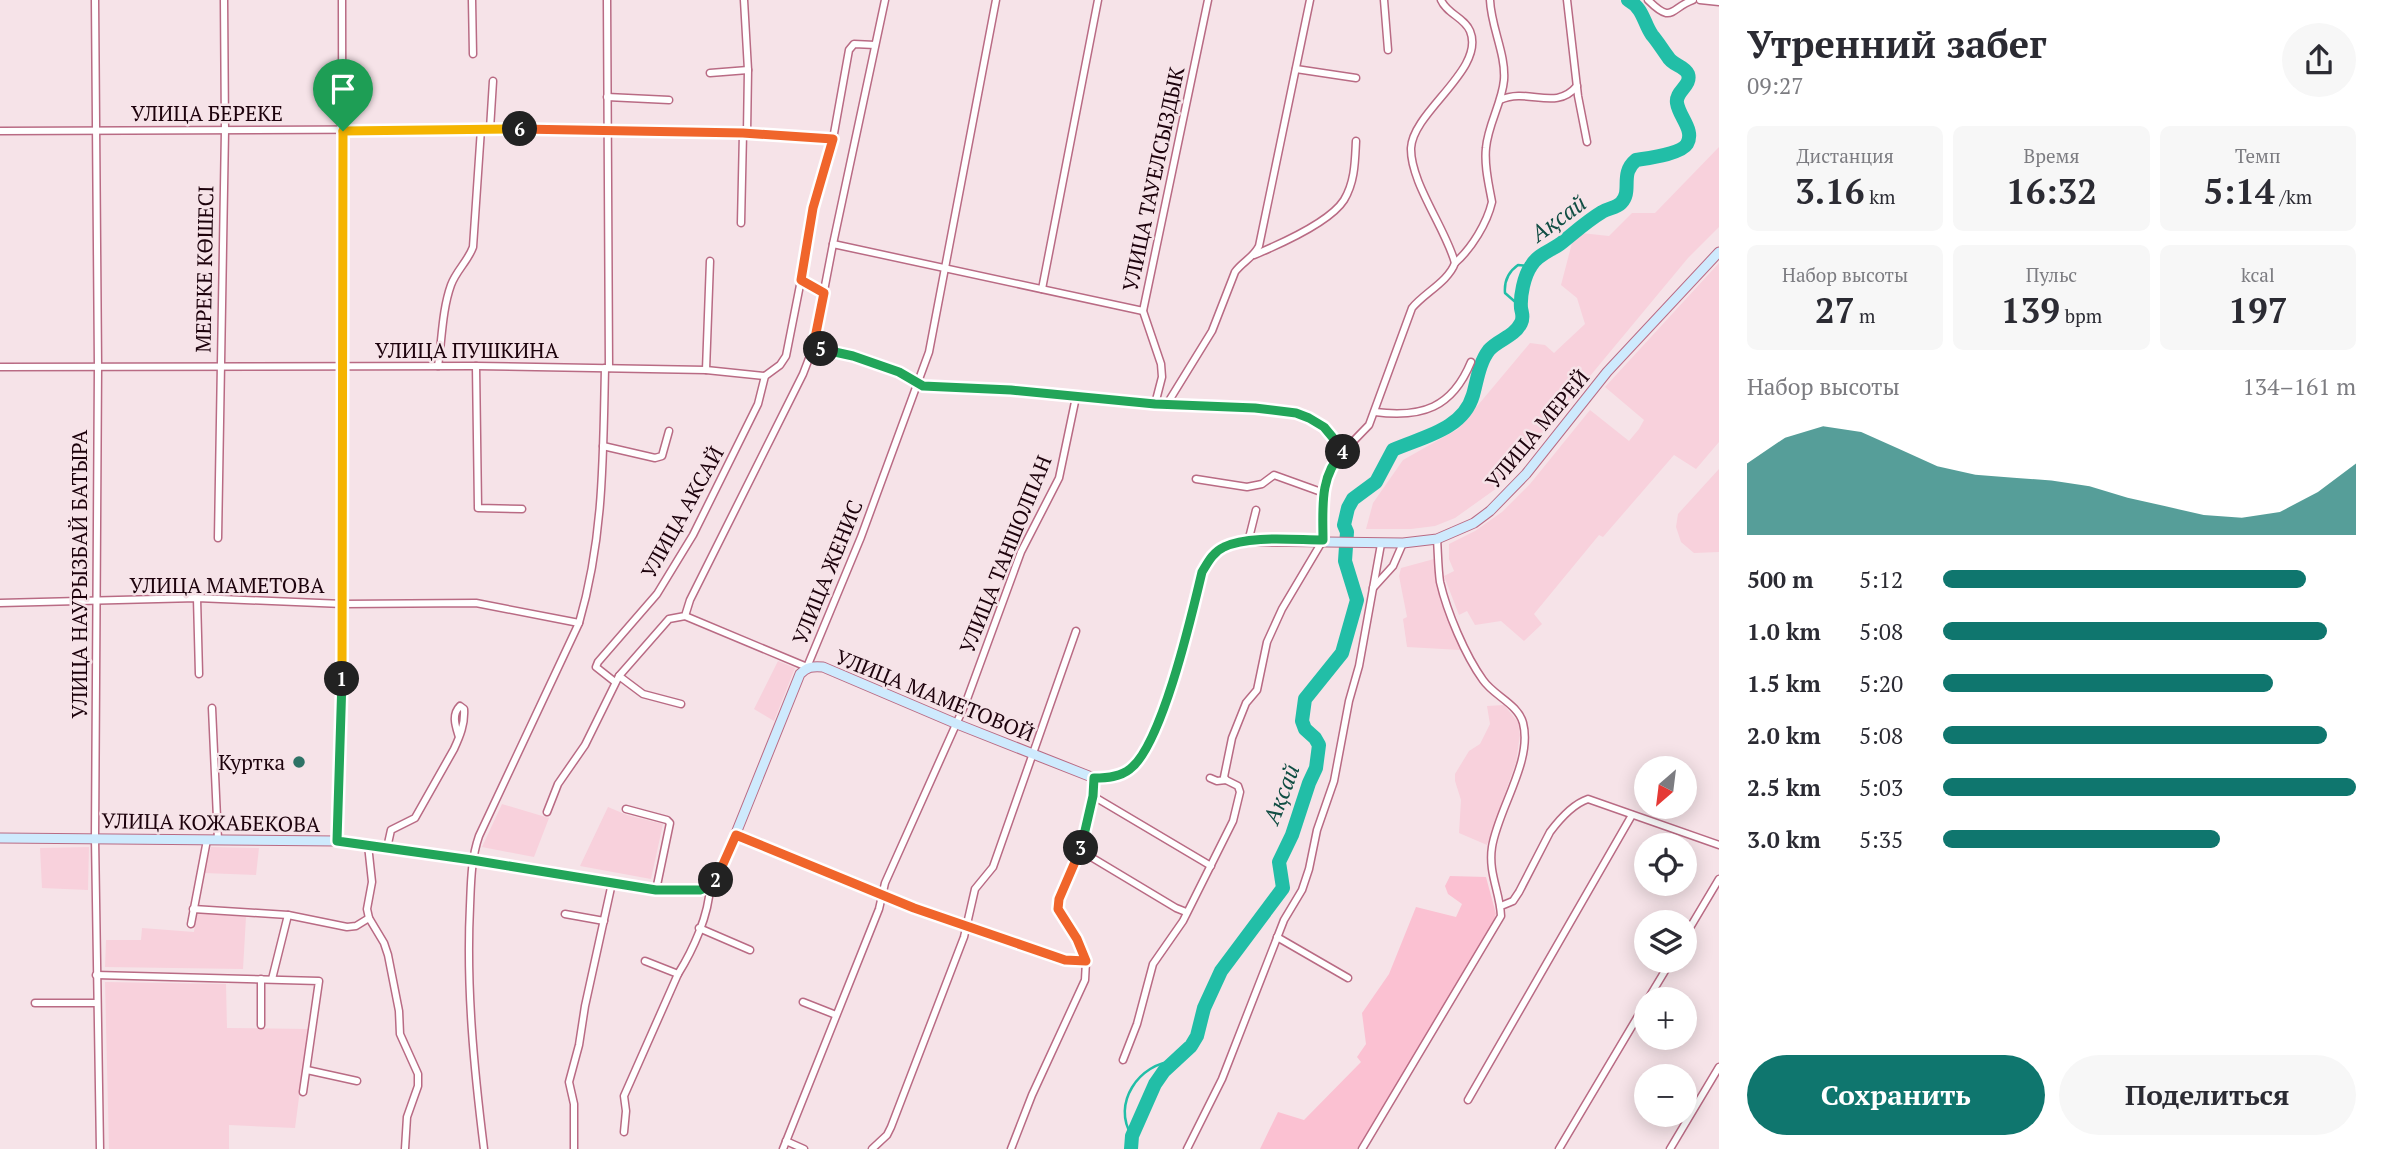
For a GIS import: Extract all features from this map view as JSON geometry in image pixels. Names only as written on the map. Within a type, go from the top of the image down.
[{"type":"main road","name":"УЛИЦА МЕРЕЙ","points":[[1094,778],[1117,776],[1139,761],[1177,668],[1202,572],[1216,552],[1225,546],[1248,542],[1323,540],[1403,543],[1437,539],[1474,523],[1506,495],[1607,372],[1719,252]]},
{"type":"main road","name":"УЛИЦА МАМЕТОВОЙ","points":[[807,667],[822,667],[1094,778]]},
{"type":"main road","name":"УЛИЦА ЖЕНИС","points":[[710,886],[718,878],[736,835],[792,690],[807,667]]},
{"type":"main road","name":"УЛИЦА КОЖАБЕКОВА","points":[[0,838],[337,841],[656,890],[700,890],[710,886]]},
{"type":"street","name":"УЛИЦА НАУРЫЗБАЙ БАТЫРА","points":[[95,0],[98,367],[95,838],[100,1149]]},
{"type":"street","name":"МЕРЕКЕ КӨШЕСІ","points":[[218,538],[225,130],[224,0]]},
{"type":"street","points":[[337,841],[343,604],[342,0]]},
{"type":"street","points":[[472,0],[473,54]]},
{"type":"street","points":[[484,1149],[471,1013],[469,929],[472,860],[479,836],[579,623],[600,523],[607,368],[607,0]]},
{"type":"street","points":[[741,223],[748,70],[744,0]]},
{"type":"street","name":"УЛИЦА АКСАЙ","points":[[685,616],[690,600],[803,374],[813,348],[885,0]]},
{"type":"street","name":"УЛИЦА ЖЕНИС","points":[[807,667],[861,537],[929,352],[996,0]]},
{"type":"street","points":[[1042,289],[1098,0]]},
{"type":"street","name":"УЛИЦА ТАУЕЛСЫЗДЫК","points":[[1155,404],[1162,376],[1161,364],[1143,310],[1208,0]]},
{"type":"street","points":[[1254,255],[1259,246],[1310,0]]},
{"type":"street","points":[[1384,0],[1388,50]]},
{"type":"street","points":[[1441,0],[1449,11],[1466,25],[1472,39],[1468,60],[1417,129],[1411,151],[1413,164],[1455,263]]},
{"type":"street","points":[[1226,780],[1231,738],[1246,704],[1257,690],[1268,642],[1282,609],[1323,540],[1324,493],[1329,469],[1362,434],[1375,412],[1412,308],[1446,277],[1455,263],[1467,253],[1490,211],[1492,202],[1486,148],[1493,116],[1500,100],[1504,64],[1491,19],[1490,0]]},
{"type":"street","points":[[1567,0],[1587,142]]},
{"type":"street","points":[[1648,0],[1659,11],[1672,13],[1693,0]]},
{"type":"street","points":[[1700,0],[1719,2]]},
{"type":"street","name":"УЛИЦА АКСАЙ","points":[[617,679],[596,667],[598,662],[657,594],[693,535],[758,404],[765,376],[780,365],[786,356],[813,208],[833,139],[849,50],[854,44],[875,45]]},
{"type":"street","points":[[1296,69],[1356,78]]},
{"type":"street","points":[[709,74],[748,70]]},
{"type":"street","points":[[490,128],[493,81]]},
{"type":"street","points":[[1500,100],[1520,94],[1554,99],[1569,95],[1577,86]]},
{"type":"street","points":[[607,97],[669,100]]},
{"type":"street","name":"УЛИЦА БЕРЕКЕ","points":[[0,131],[490,128],[745,133],[833,139]]},
{"type":"street","points":[[438,366],[448,293],[452,281],[469,258],[473,247],[481,129]]},
{"type":"street","points":[[1167,404],[1212,331],[1239,266],[1254,255],[1281,244],[1339,207],[1353,178],[1356,141]]},
{"type":"street","points":[[833,244],[1143,310]]},
{"type":"street","points":[[706,370],[710,261]]},
{"type":"street","points":[[801,280],[824,293]]},
{"type":"street","points":[[813,348],[853,356],[899,372],[916,383],[1155,404],[1255,408],[1296,413],[1324,427],[1344,451]]},
{"type":"street","points":[[1375,412],[1398,415],[1420,413],[1435,407],[1456,389],[1471,362]]},
{"type":"street","points":[[476,366],[478,508],[522,509]]},
{"type":"street","name":"УЛИЦА ПУШКИНА","points":[[0,367],[476,366],[706,370],[765,376]]},
{"type":"street","name":"УЛИЦА ТАНШОЛПАН","points":[[783,1149],[879,909],[885,883],[957,724],[1021,552],[1059,478],[1076,397]]},
{"type":"street","points":[[603,446],[655,458],[662,456],[669,431]]},
{"type":"street","points":[[1196,479],[1247,487],[1262,484],[1274,475],[1324,493]]},
{"type":"street","points":[[1248,542],[1256,510]]},
{"type":"street","points":[[1362,1149],[1501,916],[1491,868],[1492,847],[1521,763],[1523,721],[1517,712],[1484,682],[1468,654],[1445,598],[1440,579],[1437,539]]},
{"type":"street","points":[[1373,588],[1393,566],[1403,543]]},
{"type":"street","points":[[1187,1149],[1222,1079],[1284,920],[1309,869],[1317,830],[1334,781],[1349,701],[1359,666],[1381,544]]},
{"type":"street","points":[[197,598],[199,674]]},
{"type":"street","name":"УЛИЦА МАМЕТОВА","points":[[0,603],[197,598],[343,604],[476,603],[579,623]]},
{"type":"street","points":[[547,812],[558,784],[585,745],[617,679],[669,620],[685,616]]},
{"type":"street","name":"УЛИЦА МАМЕТОВОЙ","points":[[685,616],[807,667]]},
{"type":"street","points":[[872,1149],[887,1135],[891,1127],[964,937],[975,889],[993,867],[1076,631]]},
{"type":"street","points":[[617,679],[643,694],[681,704]]},
{"type":"street","points":[[212,708],[218,840]]},
{"type":"street","points":[[387,848],[391,830],[415,818],[459,737]]},
{"type":"street","points":[[1011,1149],[1032,1095],[1085,980],[1086,961],[1077,939],[1058,909],[1059,899],[1081,851],[1093,796],[1094,778]]},
{"type":"street","points":[[1124,1060],[1153,964],[1158,953],[1178,931],[1233,821],[1240,801],[1241,792],[1238,786],[1226,780],[1217,781],[1210,778]]},
{"type":"street","points":[[1093,796],[1211,866]]},
{"type":"street","points":[[1501,906],[1513,901],[1519,892],[1550,832],[1581,802],[1588,799],[1719,845]]},
{"type":"street","points":[[626,809],[670,823],[656,890]]},
{"type":"street","points":[[1468,1100],[1633,815]]},
{"type":"street","points":[[736,835],[914,908],[1065,960],[1086,961]]},
{"type":"street","points":[[191,924],[207,840]]},
{"type":"street","points":[[368,845],[372,882],[367,909],[388,955],[399,1011],[400,1034],[418,1074],[418,1086],[407,1117],[405,1149]]},
{"type":"street","points":[[1081,851],[1186,912]]},
{"type":"street","points":[[1697,916],[1719,879]]},
{"type":"street","points":[[574,1149],[574,1104],[569,1082],[612,883]]},
{"type":"street","name":"УЛИЦА ЖЕНИС","points":[[624,1132],[624,1096],[678,974],[688,958],[710,899],[710,886]]},
{"type":"street","points":[[193,909],[288,915],[347,927],[356,926],[369,918]]},
{"type":"street","points":[[565,914],[604,921]]},
{"type":"street","points":[[272,979],[288,915]]},
{"type":"street","points":[[699,928],[750,950]]},
{"type":"street","points":[[1277,937],[1348,978]]},
{"type":"street","points":[[645,961],[678,974]]},
{"type":"street","points":[[96,975],[319,981],[303,1092]]},
{"type":"street","points":[[261,979],[261,1024]]},
{"type":"street","points":[[803,1002],[836,1015]]},
{"type":"street","points":[[35,1003],[97,1003]]},
{"type":"street","points":[[1559,1149],[1634,1022]]},
{"type":"street","points":[[1670,1149],[1719,1067]]},
{"type":"street","points":[[307,1070],[357,1081]]},
{"type":"street","points":[[786,1141],[804,1149]]},
{"type":"shaded area","points":[[1719,147],[1719,227],[1688,258],[1497,488],[1455,518],[1435,526],[1366,529],[1373,503],[1403,460],[1458,429],[1530,343],[1545,345],[1554,353],[1585,324],[1577,298],[1561,285],[1572,243],[1581,233],[1609,236],[1632,213],[1655,213]]},
{"type":"shaded area","points":[[1719,263],[1719,442],[1696,469],[1674,455],[1603,537],[1599,535],[1534,614],[1542,624],[1524,641],[1501,621],[1475,625],[1467,611],[1459,615],[1444,576],[1454,571],[1449,559],[1449,544],[1475,531],[1502,512],[1530,484],[1590,410],[1629,441],[1644,420],[1605,387]]},
{"type":"shaded area","points":[[1719,469],[1719,552],[1694,553],[1681,542],[1676,527],[1678,514]]},
{"type":"shaded area","points":[[1434,559],[1436,582],[1461,650],[1407,647],[1403,619],[1407,617],[1399,576],[1401,568]]},
{"type":"shaded area","points":[[778,661],[795,668],[774,721],[754,709]]},
{"type":"shaded area","points":[[1504,705],[1518,722],[1520,735],[1516,762],[1487,845],[1459,833],[1461,800],[1455,774],[1469,751],[1480,744],[1490,724],[1487,706]]},
{"type":"shaded area","points":[[502,804],[549,818],[534,857],[482,847]]},
{"type":"shaded area","points":[[608,807],[663,824],[651,879],[580,866]]},
{"type":"shaded area","points":[[89,847],[88,890],[42,888],[40,848]]},
{"type":"shaded area","points":[[211,847],[259,848],[256,875],[204,873]]},
{"type":"shaded area","points":[[1450,876],[1486,877],[1496,914],[1491,928],[1357,1149],[1260,1149],[1278,1112],[1304,1120],[1361,1062],[1357,1057],[1366,1044],[1362,1013],[1389,974],[1416,907],[1456,917],[1462,904],[1448,894],[1445,886]]},
{"type":"shaded area","points":[[196,913],[246,917],[243,969],[105,967],[106,940],[141,940],[142,928],[194,932]]},
{"type":"shaded area","points":[[105,982],[226,984],[227,1028],[308,1029],[295,1128],[229,1125],[229,1149],[109,1149]]},
{"type":"waterway","name":"Ақсай","points":[[1131,1149],[1132,1136],[1155,1084],[1164,1071],[1191,1046],[1221,971],[1283,888],[1279,862],[1292,835],[1316,768],[1319,745],[1305,729],[1302,721],[1305,699],[1342,653],[1357,600],[1345,561],[1347,532],[1344,525],[1348,508],[1353,499],[1376,482],[1393,450],[1440,431],[1460,417],[1468,407],[1489,350],[1514,332],[1521,323],[1523,286],[1534,262],[1596,216],[1621,203],[1626,193],[1628,171],[1636,160],[1671,153],[1687,144],[1688,129],[1678,108],[1677,99],[1688,82],[1688,74],[1670,60],[1640,12],[1628,0]]},
{"type":"waterway","points":[[1521,307],[1505,293],[1506,281],[1518,265],[1530,266]]},
{"type":"waterway","points":[[1132,1136],[1126,1124],[1125,1111],[1132,1087],[1150,1069],[1175,1061]]},
{"type":"place","name":"Куртка","points":[[299,762]]},
{"type":"route","points":[[490,128],[743,133],[833,139],[808,228],[801,280],[824,293],[813,348],[853,356],[899,372],[923,386],[1011,390],[1155,404],[1255,408],[1296,413],[1324,427],[1334,436],[1344,451],[1329,469],[1325,483],[1323,540],[1240,542],[1216,552],[1202,572],[1177,668],[1139,761],[1117,776],[1094,778],[1093,796],[1081,851],[1059,899],[1058,909],[1077,939],[1086,961],[1065,960],[914,908],[736,835],[718,878],[710,886],[700,890],[684,891],[656,890],[337,841],[343,604],[343,131],[490,128]]}]
